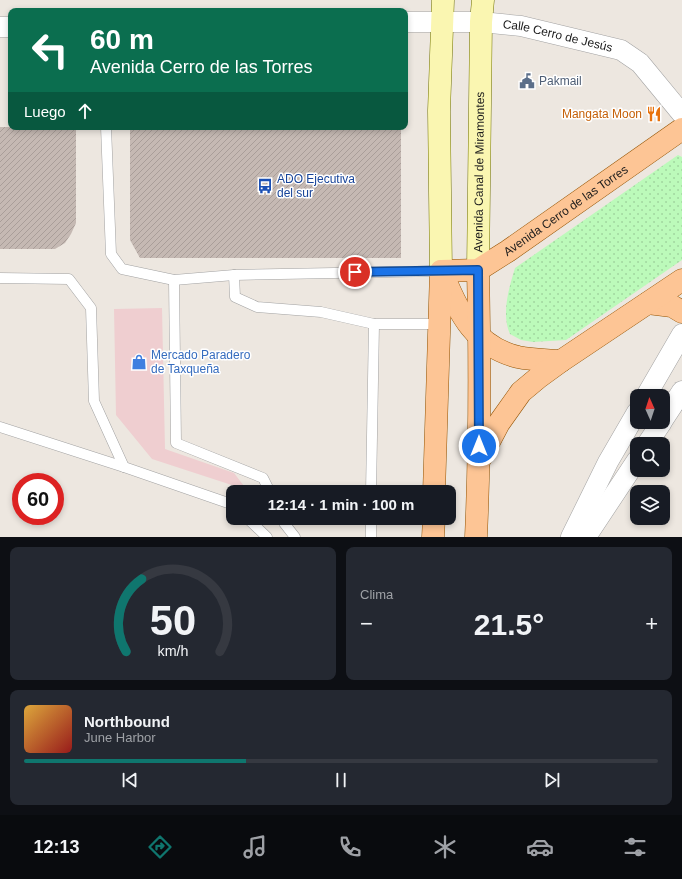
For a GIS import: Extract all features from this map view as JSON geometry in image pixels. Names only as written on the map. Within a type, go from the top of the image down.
[{"type":"main road","points":[[434,485],[441,270],[439,111],[444,0]]},
{"type":"main road","name":"Avenida Canal de Miramontes","points":[[476,537],[479,461],[478,270],[481,22],[483,0]]},
{"type":"main road","name":"Avenida Cerro de las Torres","points":[[478,270],[508,251],[682,129]]},
{"type":"main road","points":[[441,270],[478,270]]},
{"type":"main road","points":[[441,270],[452,299],[460,313],[479,336],[496,348],[517,357],[561,361]]},
{"type":"main road","points":[[479,461],[499,422],[521,392],[538,377],[561,361],[682,280]]},
{"type":"main road","points":[[648,303],[672,306],[682,312]]},
{"type":"main road","points":[[433,537],[434,525]]},
{"type":"street","name":"Calle Cerro de Jesús","points":[[408,22],[481,22],[521,26],[621,50],[640,63],[682,114]]},
{"type":"street","points":[[650,389],[682,334]]},
{"type":"street","points":[[670,409],[682,391]]},
{"type":"street","points":[[571,537],[608,462],[630,424]]},
{"type":"street","points":[[586,537],[630,471]]},
{"type":"lane","points":[[106,130],[111,254],[122,269],[174,280],[234,275],[441,270]]},
{"type":"lane","points":[[234,275],[235,297],[257,307],[321,312],[374,324],[440,324]]},
{"type":"lane","points":[[0,278],[69,279],[91,308],[94,401],[124,467]]},
{"type":"lane","points":[[174,280],[176,443],[264,478],[267,485]]},
{"type":"lane","points":[[371,485],[374,324]]},
{"type":"lane","points":[[0,427],[124,467],[226,502]]},
{"type":"lane","points":[[254,525],[267,537]]},
{"type":"lane","points":[[286,525],[295,537]]},
{"type":"lane","points":[[370,537],[371,525]]},
{"type":"shaded area","name":"Mercado Paradero de Taxqueña","points":[[162,308],[165,449],[234,473],[243,485],[232,485],[152,459],[116,415],[114,309]]},
{"type":"green space","points":[[678,155],[682,157],[682,260],[566,340],[533,342],[521,340],[510,334],[507,326],[506,310],[508,292],[515,268]]},
{"type":"building","points":[[0,127],[8,127],[8,130],[76,130],[76,223],[71,234],[65,243],[55,249],[0,249]]},
{"type":"building","name":"ADO Ejecutiva del sur","points":[[130,130],[401,130],[401,258],[140,258],[130,240]]},
{"type":"place","name":"Pakmail","points":[[527,81]]},
{"type":"place","name":"Mangata Moon","points":[[654,114]]},
{"type":"place","name":"ADO Ejecutiva del sur","points":[[265,186]]},
{"type":"place","name":"Mercado Paradero de Taxqueña","points":[[139,362]]},
{"type":"route","points":[[355,272],[478,270],[479,446]]}]
